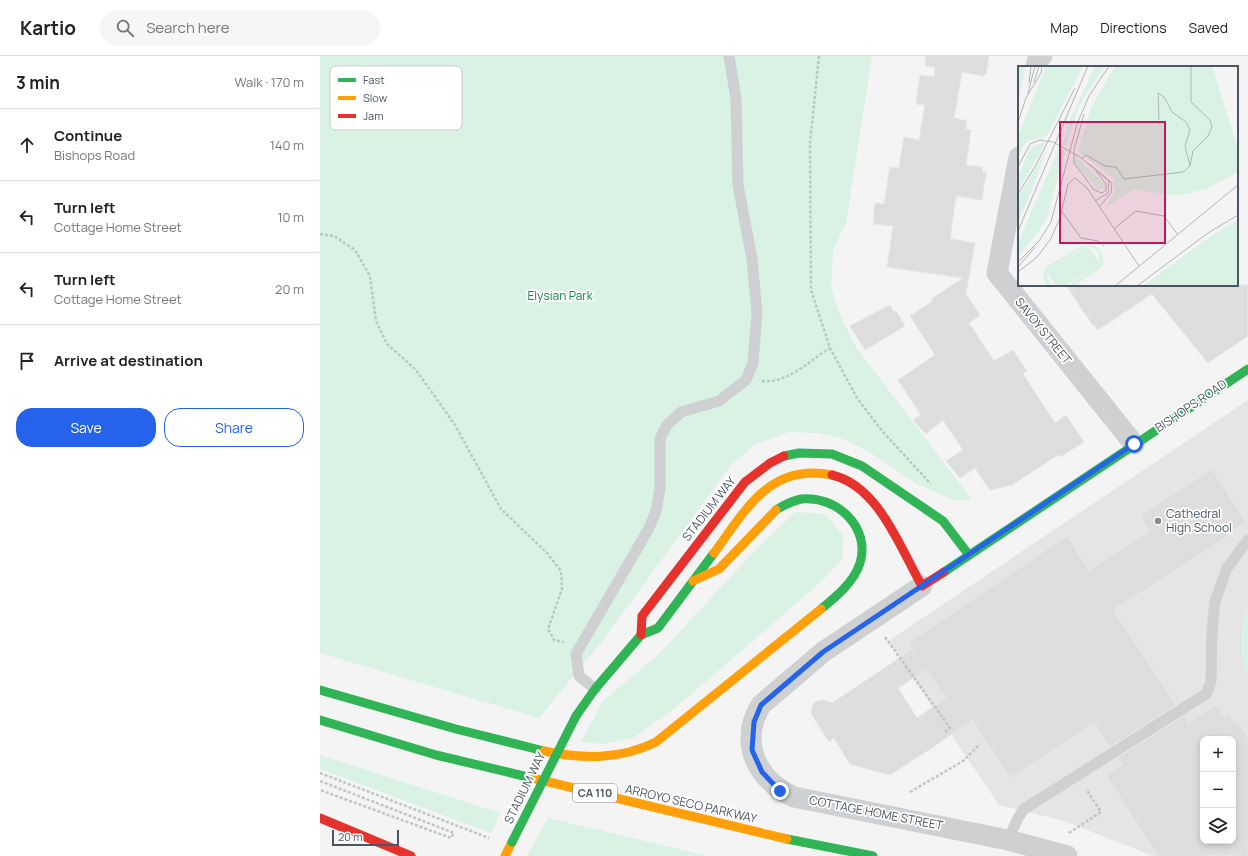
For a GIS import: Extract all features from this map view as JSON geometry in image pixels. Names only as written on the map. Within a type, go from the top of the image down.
[{"type":"main road","name":"BISHOPS ROAD","points":[[922,586],[1248,369]]},
{"type":"main road","name":"STADIUM WAY","points":[[641,635],[642,616],[734,495],[757,472],[784,456],[800,453],[832,454],[862,466],[943,521],[969,555]]},
{"type":"main road","name":"STADIUM WAY","points":[[505,856],[576,716],[595,689],[641,635],[658,628],[754,499],[763,491],[783,478],[794,474],[813,472],[837,476],[860,488],[870,497],[922,586]]},
{"type":"main road","points":[[320,690],[427,722],[536,749],[584,757],[600,757],[633,752],[656,742],[836,597],[853,578],[858,567],[861,558],[861,537],[852,519],[839,507],[816,500],[806,499],[795,501],[775,511],[719,569],[693,581]]},
{"type":"main road","name":"ARROYO SECO PARKWAY","points":[[320,720],[444,757],[791,840],[873,856]]},
{"type":"main road","points":[[320,818],[410,855]]},
{"type":"street","points":[[1036,66],[1038,59],[1042,56]]},
{"type":"street","name":"SAVOY STREET","points":[[1018,161],[997,273],[1134,444]]},
{"type":"street","name":"BISHOPS ROAD","points":[[761,705],[823,652],[922,586]]},
{"type":"street","name":"COTTAGE HOME STREET","points":[[761,705],[754,722],[752,750],[762,772],[780,791],[794,797],[1008,840],[1067,856]]},
{"type":"lane","points":[[595,689],[579,676],[576,654],[580,644],[649,528],[656,511],[660,488],[660,439],[667,425],[681,412],[719,401],[746,380],[752,363],[757,313],[752,259],[738,184],[736,99],[729,56]]},
{"type":"lane","points":[[1008,840],[1018,818],[1024,809],[1206,694],[1211,682],[1212,630],[1215,602],[1227,568],[1248,540]]},
{"type":"path","points":[[819,56],[810,143],[811,290],[830,348],[857,398],[882,431],[934,488]]},
{"type":"path","points":[[320,234],[334,236],[355,250],[370,276],[376,321],[387,344],[416,370],[455,425],[501,508],[547,553],[561,571],[562,590],[548,628],[554,640],[580,644]]},
{"type":"path","points":[[746,380],[766,382],[792,375],[830,348]]},
{"type":"path","points":[[885,636],[950,728],[944,732]]},
{"type":"path","points":[[910,792],[963,761],[980,744]]},
{"type":"path","points":[[320,773],[511,844]]},
{"type":"path","points":[[320,781],[454,833],[452,838],[320,790]]},
{"type":"path","points":[[1068,833],[1100,812],[1084,787],[1091,783]]},
{"type":"shaded area","name":"Cathedral High School","points":[[1248,400],[1248,856],[1153,856],[1064,821],[999,805],[888,641]]},
{"type":"green space","name":"Elysian Park","points":[[320,56],[872,56],[846,223],[833,250],[831,287],[839,313],[856,347],[972,500],[954,500],[915,483],[868,451],[840,438],[820,433],[789,432],[756,444],[731,465],[603,640],[539,718],[320,653]]},
{"type":"green space","points":[[795,512],[825,514],[843,536],[842,560],[821,582],[674,709],[633,738],[603,744],[581,742],[603,701],[659,654],[747,559]]},
{"type":"green space","points":[[1248,607],[1248,677],[1241,651],[1241,642],[1243,624]]},
{"type":"green space","points":[[320,755],[500,813],[491,833],[320,769]]},
{"type":"green space","points":[[548,818],[708,856],[527,856]]},
{"type":"building","points":[[926,56],[989,56],[986,74],[984,74],[984,76],[962,72],[954,118],[967,121],[966,129],[971,130],[966,165],[983,167],[982,172],[986,172],[982,200],[956,196],[950,239],[975,243],[966,294],[980,315],[969,323],[994,361],[1013,350],[1027,371],[1023,374],[1055,423],[1066,415],[1084,442],[1060,457],[1058,455],[1012,485],[990,490],[975,468],[960,478],[946,461],[963,450],[943,420],[926,434],[913,420],[921,415],[898,380],[935,355],[910,316],[933,301],[931,299],[963,278],[887,267],[893,226],[873,224],[875,203],[884,204],[890,167],[899,168],[904,137],[919,140],[925,105],[916,104],[920,75],[934,77],[935,67],[925,66]]},
{"type":"building","points":[[1248,285],[1248,336],[1208,363],[1152,294],[1098,330],[1094,325],[1093,326],[1067,286]]},
{"type":"building","points":[[890,305],[894,312],[896,311],[905,326],[865,350],[850,326]]},
{"type":"building","points":[[1212,469],[1246,522],[1227,534],[1228,536],[1113,610],[1176,705],[1110,747],[1094,723],[1010,778],[972,720],[890,775],[850,764],[834,738],[829,742],[811,713],[813,704],[817,701],[823,700],[832,703],[913,649],[909,642],[1067,536],[1089,570],[1150,531],[1140,516]],"holes":[[[926,670],[946,698],[917,718],[898,688]]]},
{"type":"building","points":[[1216,705],[1225,717],[1229,714],[1236,724],[1238,722],[1248,737],[1248,856],[1158,856],[1106,775],[1122,765],[1117,758],[1184,716],[1188,723]]},
{"type":"traffic: fast","points":[[944,572],[1248,369]]},
{"type":"traffic: fast","points":[[784,456],[799,453],[832,454],[862,466],[943,521],[969,555]]},
{"type":"traffic: fast","points":[[776,510],[788,503],[801,499],[814,499],[827,502],[838,508],[848,516],[855,526],[860,537],[862,550],[860,563],[853,577],[844,589],[821,609]]},
{"type":"traffic: fast","points":[[576,716],[595,689],[641,635],[658,628],[714,553]]},
{"type":"traffic: fast","points":[[320,690],[456,729],[544,751]]},
{"type":"traffic: fast","points":[[512,842],[576,716]]},
{"type":"traffic: fast","points":[[320,720],[436,755],[532,778]]},
{"type":"traffic: fast","points":[[787,839],[873,856]]},
{"type":"traffic: slow","points":[[714,553],[749,506],[761,493],[776,483],[792,476],[810,473],[832,475]]},
{"type":"traffic: slow","points":[[693,581],[719,569],[776,510]]},
{"type":"traffic: slow","points":[[544,751],[572,756],[615,755],[642,748],[656,742],[821,609]]},
{"type":"traffic: slow","points":[[532,778],[787,839]]},
{"type":"traffic: slow","points":[[505,856],[512,842]]},
{"type":"traffic: jam","points":[[641,635],[642,616],[745,482],[770,463],[784,456]]},
{"type":"traffic: jam","points":[[832,475],[848,481],[863,492],[875,505],[896,537],[922,586],[944,572]]},
{"type":"traffic: jam","points":[[320,818],[411,856]]},
{"type":"place","name":"Cathedral High School","points":[[1158,521]]},
{"type":"route","points":[[780,791],[762,772],[752,750],[751,737],[754,722],[756,713],[761,705],[823,652],[1134,444]]}]
